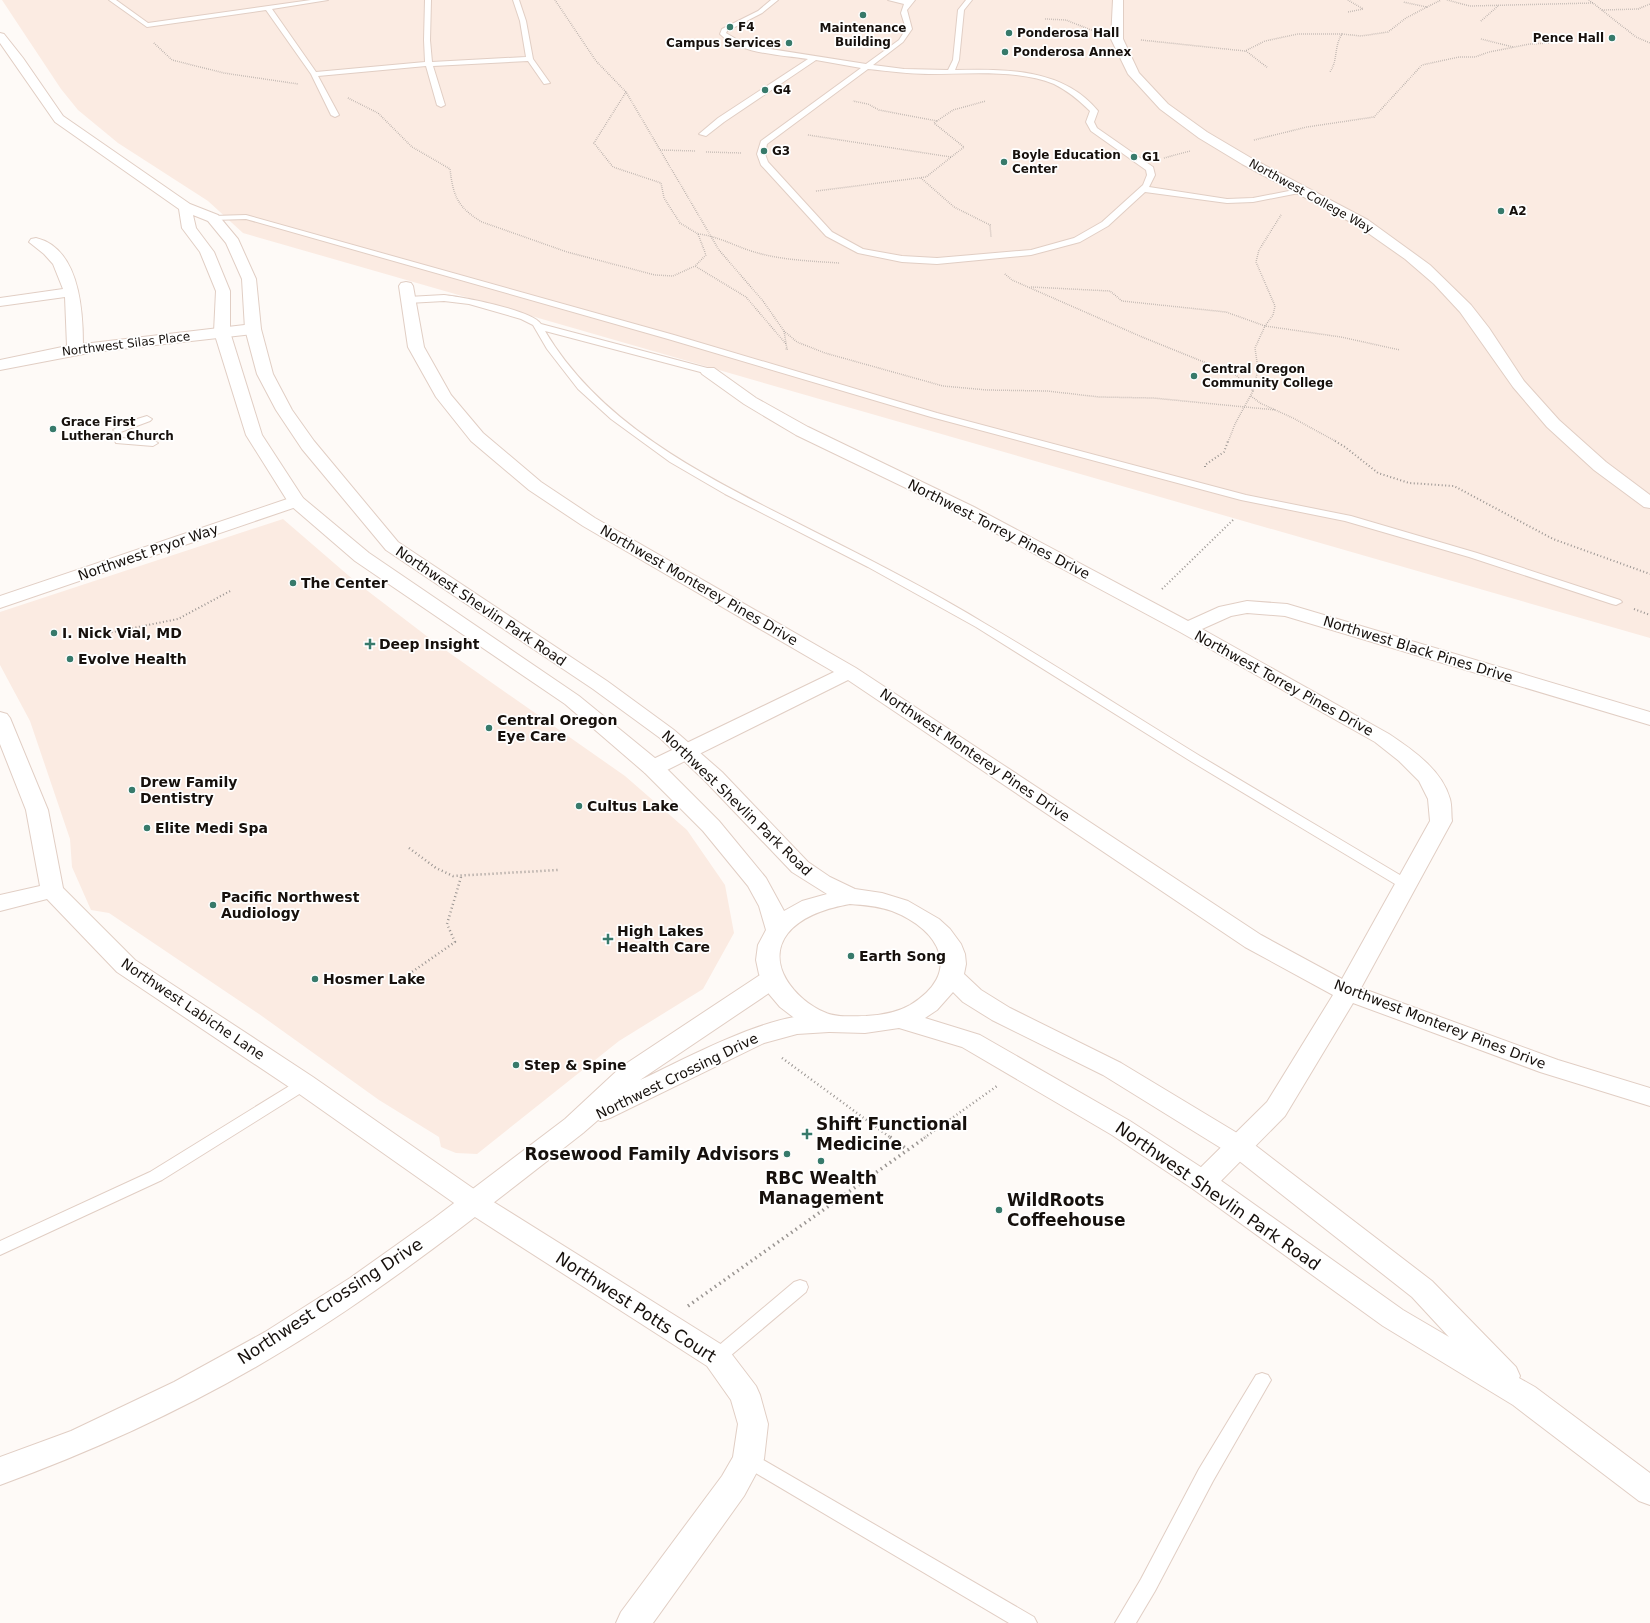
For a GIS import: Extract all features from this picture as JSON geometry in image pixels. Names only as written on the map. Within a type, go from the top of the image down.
[{"type":"street","name":"Northwest College Way","points":[[1118,0],[1114,20],[1115,34],[1122,55],[1146,89],[1172,114],[1196,132],[1220,146],[1310,193],[1373,229],[1403,251],[1447,288],[1477,322],[1524,392],[1567,439],[1621,484],[1650,503]]},
{"type":"street","points":[[0,36],[19,60],[59,119],[185,208],[213,218]]},
{"type":"street","name":"Northwest Shevlin Park Road","points":[[185,208],[189,228],[207,252],[223,291],[222,332],[254,435],[296,501],[362,557],[572,700],[653,768],[711,826],[758,883],[771,906],[778,930]]},
{"type":"street","name":"Northwest Shevlin Park Road","points":[[213,218],[233,242],[249,279],[253,329],[265,374],[284,410],[308,445],[392,546],[600,685],[667,734],[714,777],[800,867],[822,882],[850,896]]},
{"type":"street","points":[[36,242],[54,253],[66,272],[76,316],[75,350]]},
{"type":"street","points":[[0,302],[71,292]]},
{"type":"street","name":"Northwest Monterey Pines Drive","points":[[407,293],[416,347],[444,397],[477,437],[535,486],[589,522],[849,672],[1253,941],[1347,992],[1549,1066],[1650,1097]]},
{"type":"street","name":"Northwest Silas Place","points":[[0,364],[75,350],[253,329]]},
{"type":"street","name":"Northwest Torrey Pines Drive","points":[[708,371],[750,401],[802,431],[968,511],[1187,628],[1382,738],[1412,759],[1424,773],[1438,797],[1441,821],[1347,992],[1276,1109],[1203,1182]]},
{"type":"street","name":"Northwest Pryor Way","points":[[0,602],[296,501]]},
{"type":"street","name":"Northwest Black Pines Drive","points":[[1187,628],[1226,610],[1247,607],[1287,610],[1650,719]]},
{"type":"street","points":[[653,768],[849,672]]},
{"type":"street","points":[[0,718],[38,810],[52,890],[0,903]]},
{"type":"street","name":"Northwest Labiche Lane","points":[[52,890],[126,966],[304,1084],[474,1203]]},
{"type":"street","points":[[829,1023],[804,1012],[784,997],[772,979],[768,962],[771,944],[778,930],[798,913],[822,902],[850,896],[878,899],[902,906],[923,918],[942,933],[953,950],[951,976],[943,989],[918,1012],[901,1020]]},
{"type":"street","name":"Northwest Shevlin Park Road","points":[[951,976],[972,996],[1001,1014],[1112,1068],[1238,1146],[1422,1289],[1524,1396]]},
{"type":"street","name":"Northwest Crossing Drive","points":[[0,1471],[82,1440],[178,1395],[275,1341],[360,1286],[474,1203],[574,1126],[630,1074],[772,979]]},
{"type":"street","name":"Northwest Shevlin Park Road","points":[[901,1020],[971,1041],[1068,1096],[1203,1182],[1393,1318],[1524,1396],[1650,1492]]},
{"type":"street","name":"Northwest Crossing Drive","points":[[574,1126],[648,1087],[756,1036],[797,1025],[829,1023],[860,1024],[901,1020]]},
{"type":"street","name":"Northwest Potts Court","points":[[474,1203],[717,1357],[745,1395],[753,1424],[748,1459],[733,1486],[633,1623]]},
{"type":"lane","points":[[112,0],[147,25],[325,0]]},
{"type":"lane","points":[[428,0],[427,40],[429,64],[441,105]]},
{"type":"lane","points":[[516,0],[523,21],[530,59],[546,83]]},
{"type":"lane","points":[[775,0],[760,12],[724,30],[723,34],[728,39],[767,50],[868,66],[914,72],[972,70],[1047,80],[1068,88],[1081,97],[1094,111],[1090,122],[1094,129],[1150,169],[1151,175],[1143,189],[1105,224],[1077,240],[1031,252],[937,261],[902,259],[861,251],[829,234],[764,163],[761,154],[764,143],[868,66],[906,35],[909,29],[903,13],[910,1],[891,0]]},
{"type":"lane","points":[[951,71],[956,60],[961,10],[969,0]]},
{"type":"lane","points":[[268,9],[314,74],[335,115]]},
{"type":"lane","points":[[703,134],[721,120],[815,58]]},
{"type":"lane","points":[[314,74],[429,64],[530,59]]},
{"type":"lane","points":[[1143,189],[1227,201],[1253,200],[1310,193]]},
{"type":"lane","points":[[213,218],[246,217],[671,337],[934,415],[1244,498],[1347,518],[1473,555],[1616,602]]},
{"type":"lane","points":[[407,293],[470,301],[524,317],[538,326],[708,371]]},
{"type":"lane","points":[[538,326],[550,347],[581,387],[614,417],[674,460],[729,492],[872,565],[980,625],[1196,759],[1405,884]]},
{"type":"lane","points":[[118,430],[127,425],[147,419]]},
{"type":"lane","points":[[120,442],[154,443]]},
{"type":"lane","points":[[0,1248],[156,1176],[304,1084]]},
{"type":"lane","points":[[717,1357],[800,1287]]},
{"type":"lane","points":[[1125,1623],[1148,1585],[1206,1475],[1262,1380]]},
{"type":"lane","points":[[748,1459],[1027,1623]]},
{"type":"path","points":[[555,0],[596,61],[626,92],[718,250],[763,301],[784,331],[797,342],[825,353],[943,386],[987,390],[1047,391],[1098,397],[1153,398],[1210,403],[1244,409],[1276,410]]},
{"type":"path","points":[[1348,0],[1362,9],[1348,12]]},
{"type":"path","points":[[1245,51],[1265,41],[1298,34],[1342,34],[1361,36],[1388,32],[1406,18],[1441,0]]},
{"type":"path","points":[[1447,0],[1470,6],[1593,3]]},
{"type":"path","points":[[1589,0],[1636,37],[1650,43]]},
{"type":"path","points":[[1403,2],[1428,7]]},
{"type":"path","points":[[1602,10],[1638,8],[1650,4]]},
{"type":"path","points":[[1481,21],[1499,6]]},
{"type":"path","points":[[1045,19],[1066,20],[1101,34],[1129,35],[1133,39],[1245,51],[1268,68]]},
{"type":"path","points":[[1330,72],[1337,64],[1337,41],[1342,34]]},
{"type":"path","points":[[1481,39],[1515,47]]},
{"type":"path","points":[[150,40],[172,60],[224,73],[273,79],[337,92],[378,113],[412,147],[450,169],[453,195],[471,216],[503,231],[537,243],[644,273],[670,277],[695,266],[706,255],[698,234],[680,222],[664,198],[661,183],[613,167],[594,143],[626,92]]},
{"type":"path","points":[[1142,163],[1307,127],[1374,117],[1422,65],[1459,57],[1475,57],[1489,52],[1515,47],[1550,43]]},
{"type":"path","points":[[829,95],[864,102],[879,110],[937,121]]},
{"type":"path","points":[[791,194],[926,177],[964,147],[934,123],[953,110],[986,101]]},
{"type":"path","points":[[780,130],[951,158]]},
{"type":"path","points":[[660,150],[761,154]]},
{"type":"path","points":[[921,178],[949,204],[962,212],[985,220],[990,225],[992,256],[1012,280],[1142,337],[1236,375],[1254,391]]},
{"type":"path","points":[[1204,488],[1205,465],[1224,452],[1254,391],[1258,369],[1255,348],[1265,326],[1273,315],[1275,306],[1264,284],[1256,262],[1259,250],[1279,216],[1296,210],[1310,193]]},
{"type":"path","points":[[695,266],[746,297],[786,344]]},
{"type":"path","points":[[1028,287],[1110,291],[1122,301],[1226,312],[1265,326],[1341,337],[1400,350]]},
{"type":"path","points":[[779,350],[787,349],[784,331]]},
{"type":"path","points":[[1251,396],[1260,403],[1345,446],[1378,474],[1409,482],[1454,486],[1553,539],[1650,574]]},
{"type":"path","points":[[1159,592],[1234,518]]},
{"type":"path","points":[[108,633],[178,619],[232,590]]},
{"type":"path","points":[[408,848],[444,873],[461,877],[558,870]]},
{"type":"path","points":[[400,981],[455,942],[447,924],[461,877]]},
{"type":"path","points":[[782,1058],[908,1150]]},
{"type":"path","points":[[664,1323],[999,1085]]},
{"type":"shaded area","name":"Central Oregon Community College","points":[[2,0],[1650,0],[1650,638],[243,233],[208,201],[118,143],[78,110],[61,89]]},
{"type":"shaded area","points":[[283,519],[356,582],[441,647],[625,776],[687,830],[725,885],[734,933],[703,989],[619,1041],[477,1154],[456,1153],[441,1147],[439,1137],[379,1100],[259,1014],[109,913],[91,910],[72,867],[70,839],[30,721],[0,665],[0,612]]},
{"type":"place","name":"Maintenance Building","points":[[863,15]]},
{"type":"place","name":"F4","points":[[730,27]]},
{"type":"place","name":"Ponderosa Hall","points":[[1009,33]]},
{"type":"place","name":"Pence Hall","points":[[1612,38]]},
{"type":"place","name":"Campus Services","points":[[789,43]]},
{"type":"place","name":"Ponderosa Annex","points":[[1005,52]]},
{"type":"place","name":"G4","points":[[765,90]]},
{"type":"place","name":"G3","points":[[764,151]]},
{"type":"place","name":"G1","points":[[1134,157]]},
{"type":"place","name":"Boyle Education Center","points":[[1004,162]]},
{"type":"place","name":"A2","points":[[1501,211]]},
{"type":"place","name":"Central Oregon Community College","points":[[1194,376]]},
{"type":"place","name":"Grace First Lutheran Church","points":[[53,429]]},
{"type":"place","name":"The Center","points":[[293,583]]},
{"type":"place","name":"I. Nick Vial, MD","points":[[54,633]]},
{"type":"place","name":"Deep Insight","points":[[370,644]]},
{"type":"place","name":"Evolve Health","points":[[70,659]]},
{"type":"place","name":"Central Oregon Eye Care","points":[[489,728]]},
{"type":"place","name":"Drew Family Dentistry","points":[[132,790]]},
{"type":"place","name":"Cultus Lake","points":[[579,806]]},
{"type":"place","name":"Elite Medi Spa","points":[[147,828]]},
{"type":"place","name":"Pacific Northwest Audiology","points":[[213,905]]},
{"type":"place","name":"High Lakes Health Care","points":[[608,939]]},
{"type":"place","name":"Earth Song","points":[[851,956]]},
{"type":"place","name":"Hosmer Lake","points":[[315,979]]},
{"type":"place","name":"Step & Spine","points":[[516,1065]]},
{"type":"place","name":"Shift Functional Medicine","points":[[807,1134]]},
{"type":"place","name":"Rosewood Family Advisors","points":[[787,1154]]},
{"type":"place","name":"RBC Wealth Management","points":[[821,1161]]},
{"type":"place","name":"WildRoots Coffeehouse","points":[[999,1210]]}]
